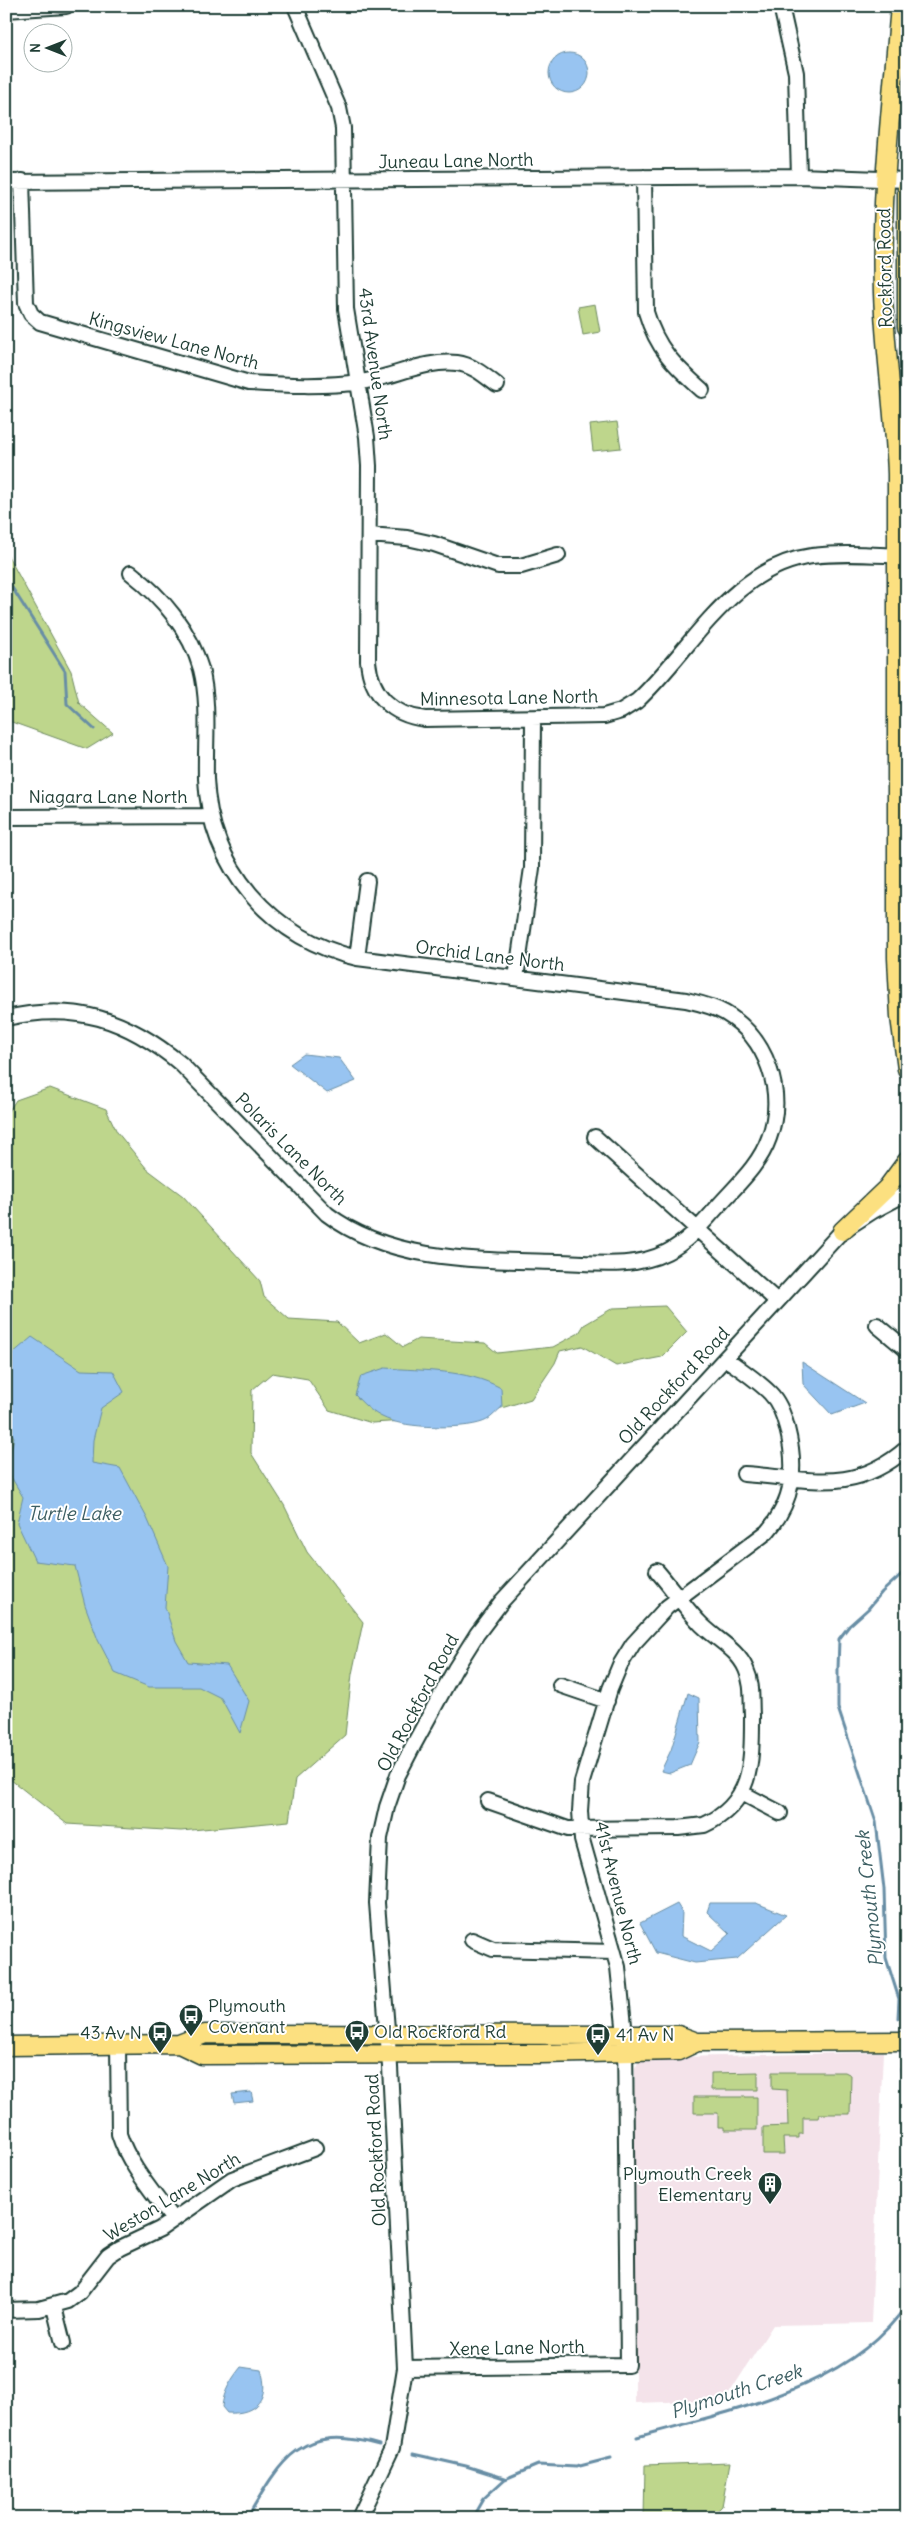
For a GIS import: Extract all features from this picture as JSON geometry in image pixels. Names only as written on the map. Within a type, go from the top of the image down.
[{"type":"main road","name":"Rockford Road","points":[[900,6],[885,180],[883,293],[886,351],[895,417],[902,556],[898,958],[900,1017],[907,1069]]},
{"type":"main road","name":"Rockford Road","points":[[907,187],[907,326]]},
{"type":"main road","points":[[842,1231],[887,1188],[907,1160]]},
{"type":"main road","points":[[6,2046],[179,2044],[205,2034],[388,2033],[626,2043],[678,2051],[697,2042],[907,2041]]},
{"type":"main road","points":[[179,2044],[202,2055],[540,2054],[626,2043]]},
{"type":"street","points":[[14,8],[66,6]]},
{"type":"street","name":"43rd Avenue North","points":[[295,6],[339,108],[345,148],[346,309],[367,437],[369,669],[375,690],[385,702]]},
{"type":"street","points":[[781,6],[796,73],[799,176]]},
{"type":"street","name":"Juneau Lane North","points":[[6,182],[345,181],[799,176],[907,180]]},
{"type":"street","points":[[644,177],[644,290],[646,312],[652,333],[664,353],[702,390]]},
{"type":"street","name":"Kingsview Lane North","points":[[22,182],[26,303],[31,314],[40,322],[249,383],[358,383],[434,363],[446,362],[470,366],[497,384]]},
{"type":"street","points":[[369,535],[407,538],[434,544],[498,566],[521,566],[558,556]]},
{"type":"street","name":"Minnesota Lane North","points":[[385,702],[397,712],[410,717],[425,719],[533,719],[604,716],[621,711],[637,701],[740,589],[761,574],[785,563],[810,556],[902,556]]},
{"type":"street","name":"Orchid Lane North","points":[[131,573],[148,586],[180,623],[200,668],[207,717],[206,778],[210,816],[219,843],[231,869],[247,892],[267,913],[289,930],[314,944],[358,958],[686,1000],[706,1004],[725,1013],[742,1025],[766,1058],[773,1078],[776,1102],[769,1138],[760,1157],[697,1230]]},
{"type":"street","points":[[516,978],[532,868],[533,719]]},
{"type":"street","name":"Niagara Lane North","points":[[6,817],[210,816]]},
{"type":"street","points":[[358,958],[367,881]]},
{"type":"street","name":"Polaris Lane North","points":[[6,1018],[28,1013],[55,1011],[83,1014],[110,1020],[160,1046],[327,1214],[341,1225],[374,1240],[414,1251],[480,1260],[614,1264],[650,1259],[683,1242],[697,1230]]},
{"type":"street","points":[[595,1137],[777,1301]]},
{"type":"street","name":"Old Rockford Road","points":[[359,2518],[392,2448],[405,2368],[388,2033],[377,1911],[376,1871],[380,1838],[387,1807],[398,1775],[455,1669],[477,1634],[502,1601],[842,1231],[873,1211],[907,1193]]},
{"type":"street","points":[[876,1325],[907,1350]]},
{"type":"street","name":"41st Avenue North","points":[[628,2365],[626,2043],[614,1952],[589,1868],[581,1830],[582,1782],[620,1665],[633,1644],[648,1624],[680,1597],[767,1532],[779,1518],[788,1502],[793,1477],[792,1446],[778,1404],[771,1394],[725,1358]]},
{"type":"street","points":[[744,1474],[793,1477],[824,1482],[846,1480],[866,1474],[885,1465],[907,1448]]},
{"type":"street","points":[[488,1801],[568,1829],[678,1828],[704,1825],[727,1812],[742,1793],[749,1769],[752,1748],[751,1685],[746,1669],[738,1656],[699,1623],[680,1597],[657,1571]]},
{"type":"street","points":[[560,1686],[607,1701]]},
{"type":"street","points":[[742,1793],[780,1813]]},
{"type":"street","points":[[472,1940],[493,1949],[614,1952]]},
{"type":"street","points":[[118,2045],[119,2134],[131,2161],[173,2220]]},
{"type":"street","name":"Weston Lane North","points":[[6,2310],[39,2310],[54,2307],[68,2301],[80,2292],[108,2256],[173,2220],[232,2179],[315,2148]]},
{"type":"street","points":[[54,2307],[63,2343]]},
{"type":"street","name":"Xene Lane North","points":[[405,2368],[628,2365]]},
{"type":"shaded area","points":[[883,2052],[871,2323],[773,2325],[725,2400],[635,2403],[635,2068],[639,2061],[643,2058]]},
{"type":"green space","points":[[595,304],[600,332],[583,335],[578,307]]},
{"type":"green space","points":[[617,422],[621,448],[593,451],[590,425]]},
{"type":"green space","points":[[6,552],[71,671],[79,703],[113,733],[87,749],[6,720]]},
{"type":"green space","points":[[50,1088],[106,1109],[117,1132],[147,1169],[183,1196],[260,1281],[264,1297],[289,1319],[337,1322],[359,1343],[386,1333],[403,1347],[418,1339],[485,1343],[497,1353],[553,1347],[579,1333],[584,1325],[613,1308],[665,1306],[687,1332],[662,1357],[616,1366],[582,1346],[560,1351],[555,1363],[531,1399],[472,1417],[372,1423],[329,1410],[308,1379],[272,1373],[252,1390],[251,1453],[284,1505],[307,1552],[363,1622],[352,1674],[345,1735],[295,1779],[289,1821],[181,1831],[67,1824],[6,1776],[6,1115],[16,1100]]},
{"type":"green space","points":[[758,2072],[758,2090],[711,2090],[711,2073]]},
{"type":"green space","points":[[772,2072],[845,2072],[851,2075],[850,2114],[819,2114],[818,2118],[803,2118],[803,2134],[799,2134],[799,2138],[783,2138],[784,2154],[763,2154],[763,2127],[788,2126],[787,2090],[772,2089]]},
{"type":"green space","points":[[694,2097],[757,2097],[757,2130],[724,2130],[724,2127],[718,2127],[718,2113],[694,2113]]},
{"type":"green space","points":[[730,2462],[722,2506],[710,2518],[644,2518],[645,2465]]},
{"type":"water","points":[[569,53],[583,59],[589,73],[583,87],[569,93],[555,87],[549,73],[555,59]]},
{"type":"water","points":[[304,1054],[339,1058],[356,1081],[327,1093],[290,1064]]},
{"type":"water","name":"Turtle Lake","points":[[32,1337],[81,1370],[113,1371],[124,1392],[101,1408],[93,1440],[92,1463],[120,1468],[147,1518],[168,1566],[165,1607],[176,1641],[188,1662],[227,1665],[249,1701],[240,1733],[221,1698],[199,1687],[149,1687],[115,1673],[98,1640],[85,1605],[75,1566],[35,1561],[17,1523],[23,1497],[7,1470],[14,1437],[6,1426],[6,1378],[12,1354]]},
{"type":"water","points":[[802,1362],[865,1403],[832,1415],[803,1384]]},
{"type":"water","points":[[385,1368],[444,1372],[474,1377],[501,1388],[502,1407],[487,1420],[454,1427],[413,1425],[392,1421],[372,1411],[355,1395],[361,1376]]},
{"type":"water","points":[[688,1693],[699,1698],[700,1742],[690,1765],[670,1773],[661,1771],[671,1750]]},
{"type":"water","points":[[710,1903],[756,1903],[786,1915],[737,1959],[695,1963],[656,1953],[640,1923],[677,1904],[682,1912],[681,1936],[711,1951],[730,1934],[707,1912]]},
{"type":"water","points":[[251,2092],[253,2101],[234,2103],[232,2094]]},
{"type":"water","points":[[241,2367],[261,2370],[264,2388],[262,2396],[259,2402],[246,2411],[227,2413],[222,2407],[224,2396],[231,2381]]},
{"type":"waterway","points":[[6,578],[65,671],[67,704],[94,729]]},
{"type":"waterway","name":"Plymouth Creek","points":[[898,2018],[899,1999],[886,1958],[884,1889],[876,1822],[838,1708],[838,1669],[839,1639],[882,1592],[907,1569]]},
{"type":"waterway","name":"Plymouth Creek","points":[[901,2069],[906,2108],[901,2173],[907,2212]]},
{"type":"waterway","name":"Plymouth Creek","points":[[637,2437],[748,2406],[785,2393],[821,2377],[854,2357],[883,2333],[907,2304]]},
{"type":"waterway","points":[[247,2518],[272,2478],[284,2462],[297,2450],[313,2442],[331,2439],[353,2439],[379,2445]]},
{"type":"waterway","points":[[413,2454],[466,2466],[504,2478]]},
{"type":"waterway","name":"Plymouth Creek","points":[[472,2518],[483,2499],[505,2479],[538,2465],[576,2467],[611,2458]]},
{"type":"place","name":"Plymouth Covenant","points":[[191,2037]]},
{"type":"place","name":"Old Rockford Rd","points":[[357,2053]]},
{"type":"place","name":"43 Av N","points":[[160,2054]]},
{"type":"place","name":"41 Av N","points":[[598,2056]]},
{"type":"place","name":"Plymouth Creek Elementary","points":[[770,2205]]}]
